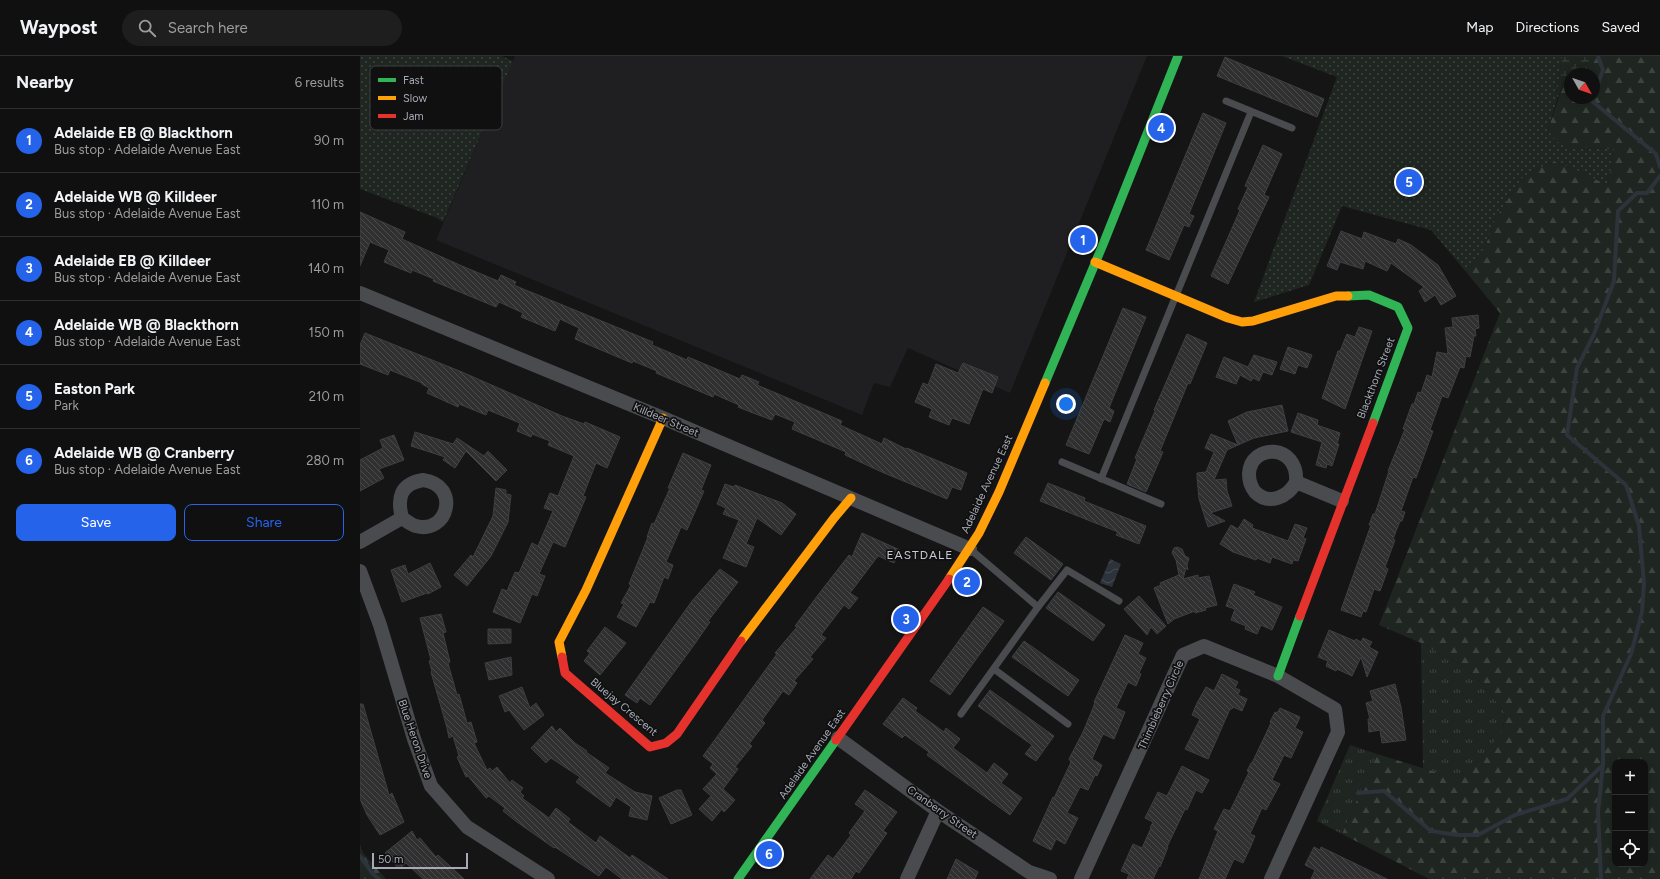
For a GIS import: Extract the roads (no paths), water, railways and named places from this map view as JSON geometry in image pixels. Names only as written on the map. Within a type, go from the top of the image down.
[{"type":"street","name":"Adelaide Avenue East","points":[[738,879],[932,606],[970,549],[999,492],[1129,181],[1178,56]]},
{"type":"street","name":"Blackthorn Street","points":[[1095,262],[1228,318],[1242,322],[1253,321],[1336,296],[1369,295],[1398,307],[1408,328],[1342,501],[1278,676]]},
{"type":"street","name":"Killdeer Street","points":[[360,293],[663,418],[970,549]]},
{"type":"street","name":"Bluejay Crescent","points":[[663,418],[586,590],[559,642],[565,673],[650,747],[666,743],[677,734],[728,659],[834,518],[851,498]]},
{"type":"street","points":[[1296,482],[1342,501]]},
{"type":"street","points":[[360,542],[402,518]]},
{"type":"street","name":"Blue Heron Drive","points":[[360,571],[380,624],[407,716],[431,786],[468,827],[548,879]]},
{"type":"street","name":"Thimbleberry Circle","points":[[1081,879],[1183,655],[1204,646],[1278,676],[1335,709],[1338,732],[1271,879]]},
{"type":"street","name":"Cranberry Street","points":[[838,738],[938,811],[1029,872],[1050,879]]},
{"type":"street","points":[[907,879],[938,811]]},
{"type":"lane","points":[[1226,102],[1292,128]]},
{"type":"lane","points":[[1102,479],[1251,112]]},
{"type":"lane","points":[[1062,462],[1161,504]]},
{"type":"lane","points":[[970,549],[1038,607]]},
{"type":"lane","points":[[961,714],[1066,570],[1118,601]]},
{"type":"lane","points":[[994,669],[1068,724]]},
{"type":"water","points":[[1110,559],[1121,564],[1112,587],[1100,583]]},
{"type":"waterway","points":[[1598,56],[1603,70],[1600,78]]},
{"type":"waterway","points":[[1596,104],[1656,154],[1660,167]]},
{"type":"waterway","points":[[1601,879],[1598,812],[1603,764],[1603,716],[1631,654],[1642,612],[1644,583],[1639,526],[1626,485],[1567,435],[1577,368],[1594,334],[1614,281],[1618,211],[1637,193],[1647,193],[1660,176]]},
{"type":"waterway","points":[[1358,793],[1384,791],[1431,831],[1457,835],[1478,835],[1515,815],[1567,799],[1603,765]]},
{"type":"waterway","points":[[360,856],[373,874],[379,879]]},
{"type":"place","name":"Adelaide WB @ Blackthorn","points":[[1161,128]]},
{"type":"place","name":"Easton Park","points":[[1409,182]]},
{"type":"place","name":"Adelaide EB @ Blackthorn","points":[[1083,240]]},
{"type":"place","name":"Adelaide WB @ Killdeer","points":[[967,582]]},
{"type":"place","name":"Adelaide EB @ Killdeer","points":[[906,619]]},
{"type":"place","name":"Adelaide WB @ Cranberry","points":[[769,854]]},
{"type":"district","name":"EASTDALE","points":[[920,555]]}]
